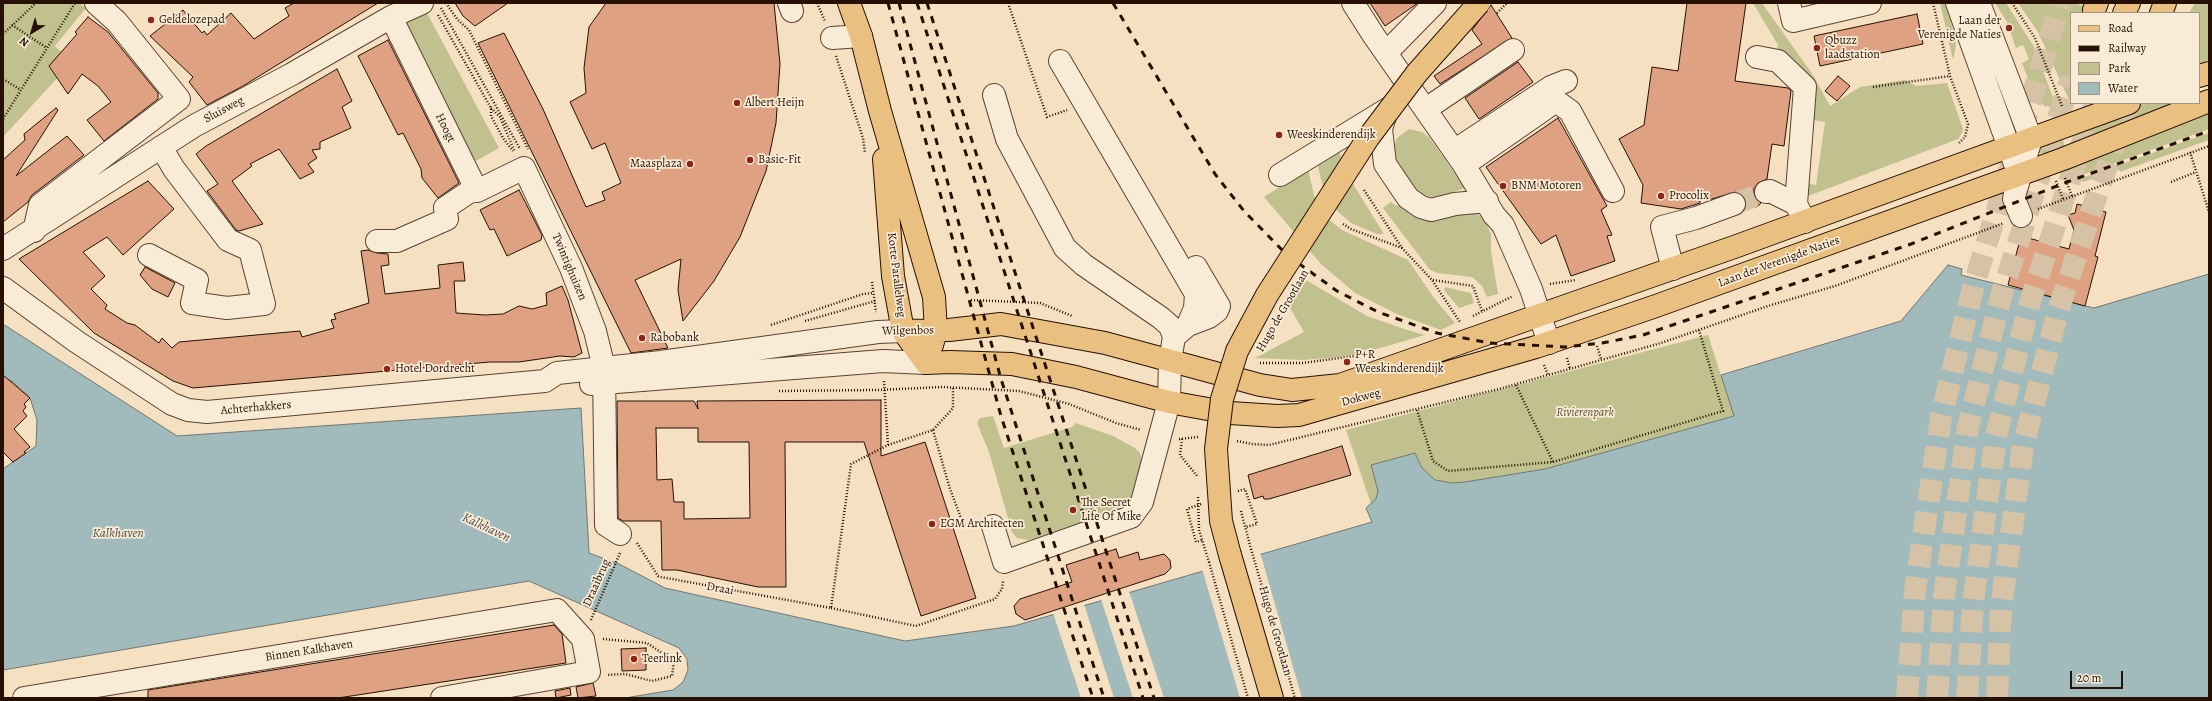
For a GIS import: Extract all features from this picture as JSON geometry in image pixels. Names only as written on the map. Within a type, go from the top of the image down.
[{"type":"main road","name":"Korte Parallelweg","points":[[850,3],[861,36],[880,111],[934,297],[936,331],[926,363]]},
{"type":"main road","points":[[2124,12],[2129,3]]},
{"type":"main road","name":"Hugo de Grootlaan","points":[[1272,698],[1221,521],[1218,500],[1216,449],[1222,399],[1236,351],[1267,294],[1368,138],[1417,73],[1487,9]]},
{"type":"main road","name":"Laan der Verenigde Naties","points":[[1549,343],[2072,156],[2209,101]]},
{"type":"main road","points":[[1539,316],[1673,269],[1800,213],[2008,148],[2126,104]]},
{"type":"main road","name":"Korte Parallelweg","points":[[880,111],[894,276],[903,331],[926,363]]},
{"type":"main road","name":"Dokweg","points":[[1170,361],[1260,385],[1292,390],[1317,389],[1356,381],[1539,316]]},
{"type":"main road","name":"Wilgenbos","points":[[903,331],[936,331],[1001,324],[1105,343],[1170,361]]},
{"type":"main road","name":"Dokweg","points":[[1169,402],[1230,413],[1277,416],[1299,415],[1549,343]]},
{"type":"main road","points":[[926,363],[950,362],[1012,364],[1076,377],[1169,402]]},
{"type":"street","points":[[34,231],[40,205],[179,99],[117,22],[96,3]]},
{"type":"street","points":[[1353,3],[1459,158],[1494,215],[1503,225],[1515,250],[1549,343]]},
{"type":"street","points":[[1386,53],[1435,3]]},
{"type":"street","points":[[1789,3],[1793,21],[1870,3]]},
{"type":"street","points":[[1957,3],[2019,175]]},
{"type":"street","points":[[1979,3],[2031,139],[2019,175],[2014,199],[2021,216]]},
{"type":"street","name":"Sluisweg","points":[[3,249],[34,231],[194,126],[296,82],[391,17],[432,6]]},
{"type":"street","name":"Hoogt","points":[[391,17],[475,188]]},
{"type":"street","points":[[833,46],[861,36]]},
{"type":"street","points":[[1280,175],[1387,110],[1420,101],[1513,50]]},
{"type":"street","points":[[1757,58],[1778,61],[1805,87],[1800,213]]},
{"type":"street","points":[[993,526],[1004,562],[1131,517],[1142,502],[1169,402],[1170,361],[1181,331],[1195,308],[1196,294],[1060,61]]},
{"type":"street","points":[[1459,158],[1551,87],[1566,80]]},
{"type":"street","points":[[994,95],[1007,139],[1065,248],[1084,265],[1161,318],[1170,326],[1181,331]]},
{"type":"street","points":[[1459,158],[1556,101],[1570,111],[1613,191]]},
{"type":"street","points":[[1387,110],[1381,129],[1385,164],[1408,198],[1421,208],[1431,210],[1455,204],[1486,201]]},
{"type":"street","points":[[150,255],[197,280],[192,303],[227,308],[264,304],[250,250],[228,240],[174,169],[161,147]]},
{"type":"street","points":[[378,241],[397,241],[447,219],[445,208],[475,188],[477,191],[523,162]]},
{"type":"street","name":"Twintighuizen","points":[[523,162],[571,268],[595,332],[604,376]]},
{"type":"street","points":[[1766,192],[1770,191],[1800,213]]},
{"type":"street","points":[[1673,269],[1662,227],[1696,218],[1734,204]]},
{"type":"street","points":[[1164,213],[1219,305],[1217,311],[1210,317],[1181,331]]},
{"type":"street","name":"Achterhakkers","points":[[3,288],[77,342],[172,404],[188,410],[207,412],[545,381],[560,386],[604,376]]},
{"type":"street","name":"Wilgenbos","points":[[604,376],[687,352],[878,332],[903,331]]},
{"type":"street","points":[[624,542],[606,525],[604,376],[883,361],[926,363]]},
{"type":"street","name":"Binnen Kalkhaven","points":[[24,698],[557,610],[586,631]]},
{"type":"street","points":[[442,698],[589,672],[586,631]]},
{"type":"path","points":[[3,34],[36,3]]},
{"type":"path","points":[[3,119],[75,3]]},
{"type":"path","points":[[432,6],[523,162],[531,157],[469,30],[457,19],[446,3]]},
{"type":"path","points":[[1008,3],[1047,117],[1084,104]]},
{"type":"path","points":[[1487,9],[1507,3]]},
{"type":"path","points":[[1933,3],[1950,76],[1968,124]]},
{"type":"path","points":[[2012,3],[2035,38],[2070,126]]},
{"type":"path","points":[[432,6],[491,108],[500,117],[517,156],[503,138],[492,116],[491,108]]},
{"type":"path","points":[[12,25],[47,48]]},
{"type":"path","points":[[833,46],[862,138],[866,157]]},
{"type":"path","points":[[1873,87],[1950,76]]},
{"type":"path","points":[[3,79],[21,90]]},
{"type":"path","points":[[1444,404],[1570,369],[1836,286],[2072,196],[2209,146]]},
{"type":"path","points":[[2190,152],[2209,212]]},
{"type":"path","points":[[2072,156],[2064,173],[2072,196]]},
{"type":"path","points":[[2171,182],[2196,172]]},
{"type":"path","points":[[1364,190],[1402,248],[1432,280],[1460,322],[1455,325]]},
{"type":"path","points":[[1343,224],[1402,248]]},
{"type":"path","name":"Korte Parallelweg","points":[[872,278],[874,301]]},
{"type":"path","points":[[1432,280],[1473,286],[1482,311],[1518,293]]},
{"type":"path","points":[[765,327],[863,294],[874,293]]},
{"type":"path","points":[[971,300],[986,300]]},
{"type":"path","points":[[1417,410],[1433,461],[1448,470],[1553,462],[1723,411],[1699,330]]},
{"type":"path","points":[[1258,363],[1303,364],[1364,354]]},
{"type":"path","points":[[1516,385],[1553,462]]},
{"type":"path","points":[[831,608],[851,464],[888,445],[933,430],[953,408],[953,388]]},
{"type":"path","points":[[888,445],[885,389],[953,388],[1019,391],[1069,404],[1116,423],[1160,435]]},
{"type":"path","points":[[933,430],[950,489],[964,526],[993,526]]},
{"type":"path","points":[[1235,443],[1236,436]]},
{"type":"path","points":[[1182,439],[1180,455],[1201,481]]},
{"type":"path","points":[[1237,486],[1238,493]]},
{"type":"path","points":[[1202,540],[1196,542],[1187,509],[1206,503]]},
{"type":"path","name":"Hugo de Grootlaan","points":[[1240,505],[1295,698]]},
{"type":"path","points":[[1246,527],[1257,524]]},
{"type":"path","name":"Draai","points":[[624,542],[638,543],[658,576],[661,577],[831,608],[916,626],[995,599],[1002,589],[1004,562]]},
{"type":"path","name":"Draaibrug","points":[[586,631],[624,542]]},
{"type":"path","points":[[1209,562],[1248,698]]},
{"type":"path","points":[[586,631],[647,643],[674,661],[672,676],[652,682],[624,674],[610,675],[589,672]]},
{"type":"green space","points":[[3,3],[79,3],[86,8],[55,46],[72,62],[3,137]]},
{"type":"green space","points":[[1753,3],[1762,3],[1813,75],[1830,106],[1860,87],[1905,80],[1916,86],[1947,83],[1963,129],[1962,133],[1958,139],[1803,198],[1804,183],[1816,185],[1825,122],[1814,120],[1813,104],[1776,56],[1778,45]]},
{"type":"green space","points":[[1940,3],[1947,3],[1956,45],[1953,60]]},
{"type":"green space","points":[[1995,3],[2006,3],[2033,45],[2057,108],[2044,106],[2033,92],[2022,63],[2029,59],[2023,45],[2016,48],[2007,22]]},
{"type":"green space","points":[[2018,3],[2073,3],[2105,12],[2070,12],[2070,102],[2038,32]]},
{"type":"green space","points":[[2195,3],[2209,3],[2209,60],[2200,64],[2200,12],[2190,12]]},
{"type":"green space","points":[[427,13],[499,148],[472,163],[399,26]]},
{"type":"green space","points":[[2141,104],[2178,104],[2082,141],[2077,128]]},
{"type":"green space","points":[[2209,113],[2209,129],[2076,177],[2073,165]]},
{"type":"green space","points":[[1409,129],[1422,132],[1429,137],[1465,188],[1435,198],[1412,190],[1390,155],[1397,138]]},
{"type":"green space","points":[[2209,133],[2209,140],[2121,172],[2119,170],[2083,182],[2079,179]]},
{"type":"green space","points":[[2061,134],[2065,147],[2052,153],[2038,153],[2036,151],[2044,141]]},
{"type":"green space","points":[[1338,149],[1350,179],[1384,234],[1377,234],[1351,223],[1334,208],[1325,195],[1317,163]]},
{"type":"green space","points":[[1308,169],[1314,195],[1322,214],[1342,230],[1408,260],[1434,298],[1455,323],[1441,330],[1397,314],[1355,293],[1321,264],[1264,197]]},
{"type":"green space","points":[[1391,202],[1397,206],[1402,204],[1477,213],[1485,221],[1491,234],[1491,251],[1498,294],[1487,297],[1482,286],[1472,277],[1437,273],[1430,270],[1383,208]]},
{"type":"green space","points":[[1306,280],[1367,316],[1425,335],[1363,353],[1338,357],[1303,360],[1255,358],[1304,332],[1289,306]]},
{"type":"green space","points":[[1445,287],[1471,293],[1474,303],[1459,308],[1444,290]]},
{"type":"green space","name":"Rivierenpark","points":[[1708,335],[1734,416],[1545,469],[1465,482],[1452,483],[1435,480],[1422,468],[1415,453],[1371,465],[1379,491],[1376,499],[1371,504],[1346,430]]},
{"type":"green space","points":[[993,416],[1004,448],[1072,427],[1076,423],[1113,436],[1135,448],[1140,453],[1142,460],[1131,498],[1118,510],[1029,540],[1017,538],[1012,532],[989,452],[977,423],[980,418]]},
{"type":"water","name":"Kalkhaven","points":[[1948,265],[1962,269],[1961,275],[2094,308],[2209,274],[2209,698],[625,698],[673,690],[683,682],[688,670],[687,659],[679,648],[529,581],[3,670],[3,469],[36,446],[37,420],[30,398],[13,382],[3,377],[3,324],[177,436],[581,408],[589,553],[619,564],[665,588],[905,641],[1014,626],[1372,522],[1366,508],[1376,499],[1378,491],[1371,465],[1415,453],[1422,468],[1435,480],[1452,483],[1465,482],[1545,469],[1734,416],[1721,375],[1901,321]]},
{"type":"pier","points":[[1260,552],[1302,698],[1240,698],[1202,569]]},
{"type":"pier","points":[[1129,591],[1164,698],[1133,698],[1101,599]]},
{"type":"pier","points":[[1084,604],[1114,698],[1081,698],[1053,613]]},
{"type":"building","points":[[294,3],[378,3],[243,86],[207,105],[189,82],[193,77],[150,36],[183,10],[202,33],[204,31],[207,35],[231,13],[254,39],[289,16],[285,8]]},
{"type":"building","points":[[455,3],[508,3],[475,26],[463,16]]},
{"type":"building","name":"Maasplaza","points":[[606,3],[774,3],[780,64],[776,123],[766,171],[740,237],[714,281],[683,321],[678,290],[681,259],[635,280],[668,348],[631,353],[478,43],[504,33],[543,109],[586,207],[605,200],[602,192],[621,183],[605,143],[592,149],[570,102],[586,93],[584,68],[589,27]]},
{"type":"building","points":[[1370,3],[1418,3],[1385,26]]},
{"type":"building","points":[[1687,3],[1746,3],[1735,81],[1788,88],[1791,91],[1784,146],[1772,144],[1767,179],[1758,183],[1754,189],[1754,195],[1761,203],[1757,207],[1746,205],[1742,195],[1736,192],[1708,200],[1700,199],[1700,203],[1681,209],[1641,203],[1643,185],[1619,139],[1644,125],[1652,67],[1678,71]]},
{"type":"building","points":[[1491,5],[1512,38],[1440,84],[1434,76],[1482,44],[1472,30]]},
{"type":"building","points":[[1917,14],[1923,44],[1820,66],[1814,36]]},
{"type":"building","points":[[88,17],[108,32],[158,93],[158,99],[104,141],[87,120],[111,102],[98,86],[82,74],[68,94],[49,66],[77,34],[75,32]]},
{"type":"building","points":[[388,40],[459,183],[438,198],[422,178],[421,169],[403,133],[398,135],[358,56]]},
{"type":"building","points":[[1518,62],[1533,82],[1479,119],[1465,98]]},
{"type":"building","points":[[337,69],[352,101],[342,107],[351,128],[320,142],[320,149],[312,150],[317,158],[308,164],[314,172],[300,179],[279,149],[250,164],[252,166],[232,181],[263,224],[239,231],[236,230],[207,191],[218,184],[196,154],[206,146]]},
{"type":"building","points":[[1838,76],[1850,86],[1837,101],[1825,91]]},
{"type":"building","points":[[56,108],[58,110],[16,176],[67,136],[84,155],[32,195],[28,202],[3,222],[3,160],[25,140],[24,134]]},
{"type":"building","points":[[1558,118],[1607,206],[1601,210],[1612,235],[1607,236],[1615,261],[1571,276],[1556,235],[1541,244],[1486,167]]},
{"type":"building","points":[[148,181],[174,209],[123,255],[107,237],[83,252],[105,276],[91,289],[107,305],[105,309],[127,323],[135,325],[159,343],[162,338],[172,348],[179,342],[300,331],[302,337],[334,328],[331,320],[336,319],[334,314],[369,303],[361,251],[368,250],[388,254],[389,265],[381,266],[385,294],[440,288],[438,265],[463,262],[465,281],[454,281],[456,313],[485,315],[503,314],[519,306],[532,309],[547,305],[546,293],[562,286],[568,300],[582,353],[574,357],[560,356],[519,362],[490,362],[193,388],[173,381],[94,333],[19,259]]},
{"type":"building","points":[[519,190],[542,235],[541,240],[507,256],[494,229],[490,230],[480,210]]},
{"type":"building","points":[[2099,203],[2102,211],[2106,212],[2095,256],[2098,257],[2085,306],[2008,285],[2021,236],[2069,249],[2074,230],[2068,215],[2075,213],[2077,204],[2089,207]]},
{"type":"building","points":[[145,267],[175,283],[168,297],[152,289],[140,275]]},
{"type":"building","points":[[3,375],[30,398],[24,404],[26,407],[23,411],[27,416],[14,429],[30,447],[24,452],[26,453],[13,462],[3,452]]},
{"type":"building","points":[[881,400],[881,456],[925,442],[976,598],[921,616],[864,442],[785,442],[786,587],[758,587],[677,570],[662,570],[661,521],[623,521],[618,518],[617,401],[694,401],[698,409],[697,401]],"holes":[[[656,428],[698,428],[698,442],[749,442],[750,518],[684,519],[684,502],[674,502],[672,479],[657,480]]]},
{"type":"building","points":[[1342,446],[1351,475],[1269,499],[1264,499],[1263,496],[1254,499],[1248,475]]},
{"type":"building","points":[[1116,549],[1119,558],[1138,552],[1140,560],[1164,554],[1170,560],[1171,568],[1165,574],[1025,620],[1016,614],[1014,606],[1020,599],[1072,582],[1066,565]]},
{"type":"building","points":[[554,625],[562,634],[566,663],[338,698],[148,698],[148,690]]},
{"type":"building","name":"Teerlink","points":[[646,648],[646,670],[622,671],[621,649]]},
{"type":"building","points":[[593,683],[596,696],[578,698],[576,687]]},
{"type":"building","points":[[570,688],[571,695],[556,698],[555,691]]},
{"type":"tunnel","points":[[2021,134],[2060,3]]},
{"type":"tunnel","points":[[1937,698],[1944,596],[1968,427],[2002,293],[2070,81]]},
{"type":"tunnel","points":[[1967,698],[1973,602],[1996,436],[2030,302],[2095,104]]},
{"type":"tunnel","points":[[1997,698],[2001,608],[2023,446],[2058,311],[2128,104]]},
{"type":"tunnel","points":[[1907,698],[1915,591],[1941,417],[1974,284],[2011,165]]},
{"type":"tunnel","points":[[1734,204],[1766,192]]},
{"type":"railway","points":[[888,3],[1001,416],[1093,698]]},
{"type":"railway","points":[[899,3],[1001,379],[1104,698]]},
{"type":"railway","points":[[917,3],[1143,698]]},
{"type":"railway","points":[[927,3],[1154,698]]},
{"type":"railway","points":[[1113,3],[1215,174],[1244,211],[1287,255],[1337,291],[1378,312],[1437,333],[1490,343],[1565,347],[1602,343],[1643,335],[1911,244],[2067,182],[2209,131]]},
{"type":"place","name":"Geldelozepad","points":[[151,20]]},
{"type":"place","name":"Laan der Verenigde Naties","points":[[2009,28]]},
{"type":"place","name":"Qbuzz laadstation","points":[[1817,48]]},
{"type":"place","name":"Albert Heijn","points":[[737,103]]},
{"type":"place","name":"Weeskinderendijk","points":[[1279,135]]},
{"type":"place","name":"Basic-Fit","points":[[750,160]]},
{"type":"place","name":"Maasplaza","points":[[690,164]]},
{"type":"place","name":"BNM Motoren","points":[[1503,186]]},
{"type":"place","name":"Procolix","points":[[1661,196]]},
{"type":"place","name":"Rabobank","points":[[642,338]]},
{"type":"place","name":"P+R Weeskinderendijk","points":[[1347,362]]},
{"type":"place","name":"Hotel Dordrecht","points":[[387,369]]},
{"type":"place","name":"The Secret Life Of Mike","points":[[1073,510]]},
{"type":"place","name":"EGM Architecten","points":[[932,524]]},
{"type":"place","name":"Teerlink","points":[[634,659]]}]
